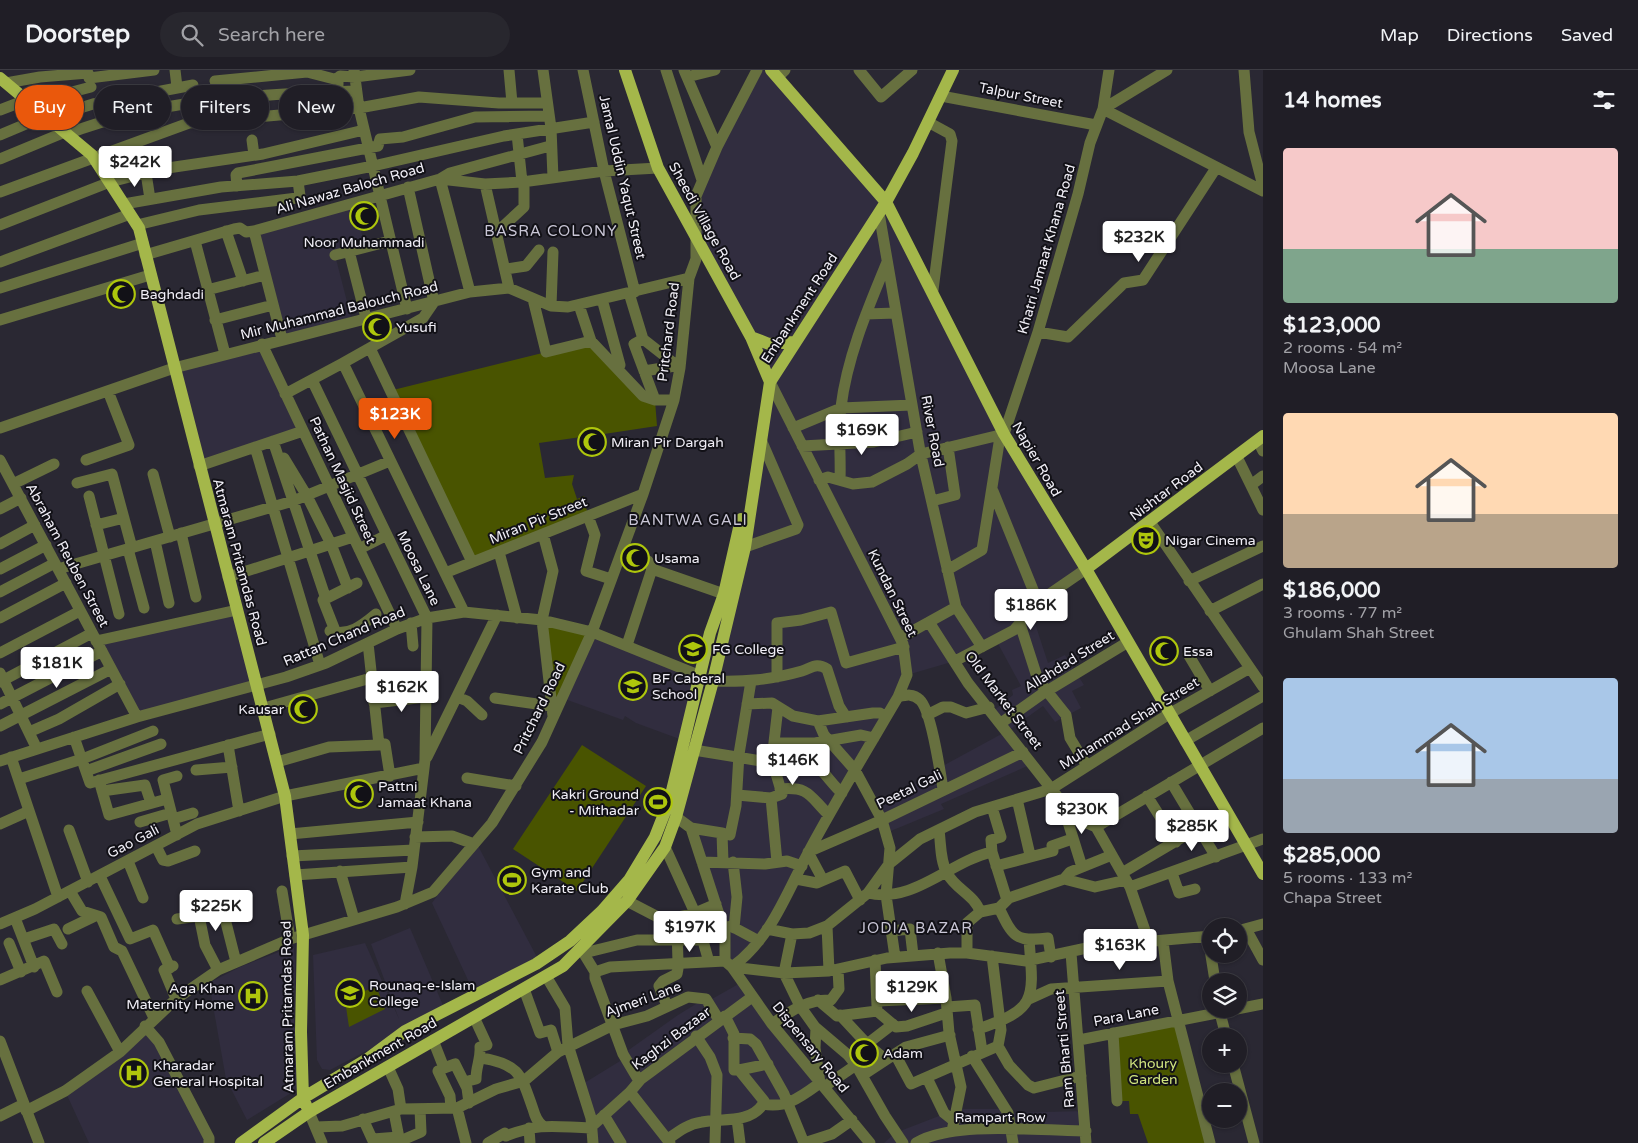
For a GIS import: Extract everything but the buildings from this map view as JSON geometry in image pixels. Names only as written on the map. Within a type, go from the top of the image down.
[{"type":"main road","name":"Sheedi Village Road","points":[[625,70],[658,168],[751,337],[769,379]]},
{"type":"main road","name":"Embankment Road","points":[[264,1143],[309,1112],[563,966],[583,951],[626,901],[665,847],[676,817],[694,750],[707,678],[710,634],[724,594],[756,453],[769,379],[882,207],[928,122],[953,70]]},
{"type":"main road","name":"Napier Road","points":[[778,72],[882,207],[933,290],[1004,434],[1086,569],[1263,874]]},
{"type":"main road","name":"Atmaram Pritamdas Road","points":[[4,84],[15,92]]},
{"type":"main road","name":"Atmaram Pritamdas Road","points":[[62,130],[94,157],[130,214],[144,249],[228,578],[264,708],[285,796],[303,935],[301,1032],[303,1098],[309,1112]]},
{"type":"main road","points":[[751,337],[769,344],[794,342]]},
{"type":"main road","name":"Embankment Road","points":[[241,1143],[303,1098],[366,1060],[405,1031],[536,964],[570,941],[602,912],[629,880],[655,837],[670,799],[745,547],[762,442],[769,379]]},
{"type":"main road","name":"Nishtar Road","points":[[1086,569],[1237,457],[1261,443]]},
{"type":"street","points":[[4,84],[40,77],[89,77],[154,70]]},
{"type":"street","points":[[175,70],[177,87]]},
{"type":"street","points":[[338,85],[340,76],[355,73],[410,70]]},
{"type":"street","points":[[509,70],[512,103]]},
{"type":"street","points":[[543,70],[549,116],[553,178]]},
{"type":"street","name":"Jamal Uddin Yaqut Street","points":[[583,70],[643,339]]},
{"type":"street","points":[[702,180],[668,74],[715,70]]},
{"type":"street","name":"Pritchard Road","points":[[0,1116],[25,1108],[65,1091],[120,1052],[176,998],[218,970],[290,939],[405,904],[433,892],[492,823],[542,742],[552,711],[592,632],[643,494],[674,400],[689,278],[696,259],[696,196],[717,147],[757,70]]},
{"type":"street","points":[[859,70],[881,97],[910,71]]},
{"type":"street","name":"Khatri Jamaat Khana Road","points":[[947,570],[982,550],[999,443],[1004,434],[1038,332],[1096,125],[1103,109],[1109,70]]},
{"type":"street","points":[[1103,109],[1167,70]]},
{"type":"street","points":[[1244,70],[1249,132],[1263,186]]},
{"type":"street","points":[[215,82],[270,73],[308,72],[336,85]]},
{"type":"street","points":[[355,73],[356,91],[368,149],[407,309]]},
{"type":"street","points":[[685,73],[717,147]]},
{"type":"street","points":[[69,85],[89,77]]},
{"type":"street","points":[[89,77],[94,100]]},
{"type":"street","points":[[171,88],[181,86]]},
{"type":"street","name":"Talpur Street","points":[[940,96],[1096,125]]},
{"type":"street","points":[[0,192],[189,123],[359,108],[419,97],[477,102],[547,103]]},
{"type":"street","points":[[460,100],[462,121]]},
{"type":"street","points":[[477,102],[478,117]]},
{"type":"street","points":[[0,110],[15,105]]},
{"type":"street","points":[[1103,109],[1263,191]]},
{"type":"street","points":[[237,186],[236,175],[238,173],[368,149],[378,146],[380,140],[403,137],[478,117],[549,116]]},
{"type":"street","points":[[0,262],[130,214],[150,200],[237,186],[298,181],[517,134],[594,122]]},
{"type":"street","points":[[928,122],[949,133],[952,141],[933,290]]},
{"type":"street","points":[[0,159],[94,123]]},
{"type":"street","points":[[0,134],[15,129]]},
{"type":"street","points":[[0,225],[110,182],[146,173],[254,155],[364,130]]},
{"type":"street","points":[[497,232],[522,211],[525,204],[517,134]]},
{"type":"street","points":[[252,140],[254,155]]},
{"type":"street","points":[[470,292],[440,179],[450,173],[550,146]]},
{"type":"street","name":"Ali Nawaz Baloch Road","points":[[0,288],[144,249],[194,240],[240,228],[246,232],[254,231],[363,202],[379,194],[440,179],[485,184],[523,182],[604,171],[658,168]]},
{"type":"street","points":[[1038,332],[1068,337],[1124,283],[1143,280],[1216,168]]},
{"type":"street","points":[[146,173],[150,200]]},
{"type":"street","points":[[130,214],[199,210],[299,198],[298,181]]},
{"type":"street","points":[[485,184],[509,288]]},
{"type":"street","points":[[265,185],[266,202]]},
{"type":"street","points":[[285,394],[423,318],[434,302],[408,187]]},
{"type":"street","name":"River Road","points":[[882,207],[887,261],[912,405],[947,570],[956,607],[982,647]]},
{"type":"street","points":[[226,231],[243,281]]},
{"type":"street","points":[[254,231],[282,339]]},
{"type":"street","points":[[194,240],[225,354]]},
{"type":"street","points":[[335,255],[390,241]]},
{"type":"street","points":[[506,269],[526,266],[539,250]]},
{"type":"street","points":[[349,252],[366,318]]},
{"type":"street","points":[[551,306],[553,252]]},
{"type":"street","points":[[840,480],[841,408],[847,375],[866,314],[887,261]]},
{"type":"street","points":[[0,320],[150,275]]},
{"type":"street","points":[[207,290],[265,275]]},
{"type":"street","name":"Mir Muhammad Balouch Road","points":[[0,428],[174,368],[470,292],[509,288],[551,306],[568,307],[689,278]]},
{"type":"street","points":[[532,298],[546,352],[591,340]]},
{"type":"street","points":[[602,300],[620,365],[618,368]]},
{"type":"street","points":[[215,320],[273,305]]},
{"type":"street","points":[[579,305],[591,340],[643,396],[655,400],[674,400]]},
{"type":"street","points":[[866,314],[896,313]]},
{"type":"street","points":[[655,400],[634,344],[643,339],[678,367]]},
{"type":"street","name":"Pathan Masjid Street","points":[[262,344],[397,629]]},
{"type":"street","points":[[370,348],[472,562]]},
{"type":"street","points":[[343,363],[464,612]]},
{"type":"street","points":[[644,371],[678,367]]},
{"type":"street","name":"Kundan Street","points":[[728,964],[749,955],[767,929],[796,879],[808,852],[898,697],[907,675],[902,643],[769,379]]},
{"type":"street","name":"Moosa Lane","points":[[312,380],[427,618],[425,764],[412,867],[405,904]]},
{"type":"street","points":[[86,460],[129,444],[108,391]]},
{"type":"street","points":[[793,428],[841,408],[912,405]]},
{"type":"street","points":[[199,466],[303,432]]},
{"type":"street","points":[[802,446],[874,442],[917,432]]},
{"type":"street","points":[[820,480],[828,477],[853,484],[872,482],[907,464],[921,454],[1004,434]]},
{"type":"street","points":[[274,441],[307,496],[353,586],[322,600],[333,632],[352,631],[376,614]]},
{"type":"street","points":[[274,441],[326,599]]},
{"type":"street","points":[[745,547],[787,533],[796,529],[798,525],[762,442]]},
{"type":"street","points":[[255,447],[320,665]]},
{"type":"street","points":[[932,501],[955,495],[948,447]]},
{"type":"street","points":[[1237,457],[1263,510]]},
{"type":"street","name":"Abraham Reuben Street","points":[[0,460],[111,669],[171,761]]},
{"type":"street","points":[[0,592],[57,566],[105,556],[293,501],[390,461]]},
{"type":"street","points":[[0,486],[54,464]]},
{"type":"street","points":[[77,483],[112,474],[144,608]]},
{"type":"street","points":[[153,474],[170,537]]},
{"type":"street","points":[[1251,485],[1263,476]]},
{"type":"street","points":[[992,491],[1038,602]]},
{"type":"street","name":"Miran Pir Street","points":[[445,573],[643,494]]},
{"type":"street","points":[[88,496],[119,614]]},
{"type":"street","points":[[0,509],[20,498]]},
{"type":"street","points":[[588,516],[595,535],[586,571],[611,579]]},
{"type":"street","points":[[96,525],[124,518]]},
{"type":"street","points":[[1150,522],[1210,611],[1256,672],[1263,687]]},
{"type":"street","points":[[0,544],[35,525]]},
{"type":"street","points":[[182,534],[196,597]]},
{"type":"street","points":[[495,698],[552,711],[542,620],[553,571],[543,534]]},
{"type":"street","points":[[359,549],[387,535]]},
{"type":"street","points":[[228,578],[353,537]]},
{"type":"street","points":[[155,541],[170,603]]},
{"type":"street","points":[[0,569],[46,546]]},
{"type":"street","points":[[1189,581],[1263,546]]},
{"type":"street","points":[[499,552],[516,618]]},
{"type":"street","points":[[626,645],[650,565],[724,594]]},
{"type":"street","points":[[955,661],[1014,630],[1038,602],[1086,569]]},
{"type":"street","points":[[0,618],[66,583]]},
{"type":"street","points":[[1210,611],[1263,584]]},
{"type":"street","points":[[777,677],[777,623],[801,620],[832,612],[846,663],[902,643],[929,622],[956,607]]},
{"type":"street","points":[[37,749],[22,715],[1,679],[97,642],[237,610]]},
{"type":"street","points":[[0,653],[80,611]]},
{"type":"street","name":"Rattan Chand Road","points":[[6,759],[140,716],[258,686],[320,665],[412,623],[427,618],[464,612],[542,620],[592,632],[707,678]]},
{"type":"street","points":[[425,764],[497,614]]},
{"type":"street","name":"Old Market Street","points":[[929,622],[968,683],[989,707],[1074,818],[1096,827]]},
{"type":"street","points":[[412,623],[413,646]]},
{"type":"street","points":[[1020,624],[1038,680],[1066,715],[1070,738],[1087,766]]},
{"type":"street","points":[[352,631],[363,645],[371,678],[379,745]]},
{"type":"street","points":[[0,704],[97,642]]},
{"type":"street","name":"Allahdad Street","points":[[1001,723],[1128,642]]},
{"type":"street","points":[[1188,654],[1210,691]]},
{"type":"street","points":[[707,678],[751,681],[777,677],[804,670],[813,665],[822,666],[827,669],[839,706],[846,717]]},
{"type":"street","points":[[0,726],[111,669]]},
{"type":"street","name":"Muhammad Shah Street","points":[[767,929],[792,934],[809,933],[827,926],[864,897],[889,864],[920,839],[974,812],[1051,789],[1169,714],[1210,691],[1256,672]]},
{"type":"street","points":[[264,708],[371,678]]},
{"type":"street","points":[[676,817],[691,828],[730,834],[737,798],[739,757],[751,681]]},
{"type":"street","points":[[29,732],[59,719],[120,684]]},
{"type":"street","points":[[898,697],[911,695],[921,700],[927,715],[943,789]]},
{"type":"street","points":[[1185,741],[1263,696]]},
{"type":"street","points":[[374,704],[426,697]]},
{"type":"street","points":[[456,697],[467,701],[482,715]]},
{"type":"street","points":[[747,704],[772,703],[792,716],[818,721],[880,713],[886,717]]},
{"type":"street","points":[[777,862],[776,794],[772,760],[778,707]]},
{"type":"street","points":[[927,715],[943,707],[951,707],[963,717],[989,707]]},
{"type":"street","points":[[818,721],[829,741],[855,770],[882,820],[890,848],[886,896],[895,957]]},
{"type":"street","points":[[1149,942],[1126,880],[1096,827],[1263,728]]},
{"type":"street","points":[[19,780],[82,759],[153,731]]},
{"type":"street","points":[[100,786],[171,761],[270,734]]},
{"type":"street","points":[[775,743],[829,741],[861,735],[874,738]]},
{"type":"street","points":[[74,737],[90,783],[100,786],[145,785],[150,803]]},
{"type":"street","points":[[86,771],[161,744]]},
{"type":"street","points":[[277,762],[329,747],[385,744],[390,776]]},
{"type":"street","points":[[228,745],[239,811]]},
{"type":"street","points":[[694,750],[748,760],[811,763],[819,766],[830,784],[842,793]]},
{"type":"street","name":"Peetal Gali","points":[[808,852],[882,820],[1023,752]]},
{"type":"street","points":[[6,759],[19,780],[58,898]]},
{"type":"street","name":"Gao Gali","points":[[0,924],[58,898],[198,824],[285,796],[390,776],[425,764]]},
{"type":"street","points":[[196,770],[232,767]]},
{"type":"street","points":[[177,776],[163,780],[177,835]]},
{"type":"street","points":[[467,778],[516,786]]},
{"type":"street","points":[[1171,782],[1216,857]]},
{"type":"street","points":[[100,786],[109,815],[167,799]]},
{"type":"street","points":[[737,798],[776,794],[796,788],[807,792],[829,815]]},
{"type":"street","points":[[1147,796],[1176,842]]},
{"type":"street","points":[[1016,799],[1030,855]]},
{"type":"street","points":[[1062,802],[1082,867]]},
{"type":"street","points":[[992,807],[1000,837],[991,840],[992,852],[1010,932],[1015,937],[1028,940],[1048,938],[1051,957]]},
{"type":"street","points":[[0,824],[29,811]]},
{"type":"street","points":[[140,822],[193,813]]},
{"type":"street","points":[[290,834],[418,822]]},
{"type":"street","points":[[691,828],[716,904],[728,928],[759,941]]},
{"type":"street","points":[[1126,880],[1176,842],[1198,828]]},
{"type":"street","points":[[69,830],[88,882]]},
{"type":"street","points":[[939,830],[946,872],[963,892],[978,904],[980,912]]},
{"type":"street","points":[[722,833],[737,897],[728,928],[728,964]]},
{"type":"street","points":[[415,837],[452,836],[474,844]]},
{"type":"street","points":[[996,866],[1030,855],[1047,853],[1053,850],[1052,846],[1072,839]]},
{"type":"street","points":[[1064,879],[1095,887],[1172,873],[1263,839]]},
{"type":"street","points":[[156,846],[163,860],[168,861],[195,851]]},
{"type":"street","points":[[665,847],[695,913],[709,962]]},
{"type":"street","points":[[292,856],[414,850]]},
{"type":"street","points":[[808,852],[829,881]]},
{"type":"street","points":[[796,879],[817,883],[829,881],[846,871],[864,897],[886,896],[908,890],[976,856],[992,852]]},
{"type":"street","points":[[967,952],[967,922],[980,912],[1064,879],[1070,872],[1112,855]]},
{"type":"street","points":[[128,861],[143,898]]},
{"type":"street","points":[[702,862],[787,861],[802,866]]},
{"type":"street","points":[[295,875],[412,867]]},
{"type":"street","points":[[340,871],[354,919]]},
{"type":"street","points":[[1172,873],[1179,893],[1195,889]]},
{"type":"street","points":[[100,876],[130,939],[153,930],[173,966],[164,970],[176,998]]},
{"type":"street","points":[[282,890],[290,939]]},
{"type":"street","points":[[70,891],[82,912],[101,917],[114,947],[122,951],[159,1042],[209,1138],[209,1143]]},
{"type":"street","points":[[220,899],[236,962]]},
{"type":"street","points":[[196,901],[205,945],[218,970]]},
{"type":"street","points":[[626,901],[677,927]]},
{"type":"street","points":[[667,1006],[659,986],[663,980],[677,974],[680,969],[677,940],[678,917],[695,913],[716,904]]},
{"type":"street","points":[[68,929],[95,916]]},
{"type":"street","points":[[177,919],[199,916]]},
{"type":"street","points":[[15,918],[34,966]]},
{"type":"street","points":[[108,931],[123,924]]},
{"type":"street","points":[[1247,929],[1263,924]]},
{"type":"street","points":[[772,1024],[800,1006],[818,1000],[831,1000],[839,989],[827,926]]},
{"type":"street","points":[[24,939],[54,929],[62,944]]},
{"type":"street","points":[[891,931],[910,929],[913,954]]},
{"type":"street","points":[[792,934],[784,973],[800,1006],[816,1028],[848,1055],[856,1065],[903,1143]]},
{"type":"street","points":[[595,972],[610,968],[709,962],[784,973],[834,970],[875,960],[913,954],[967,952],[1030,961],[1096,946],[1202,937]]},
{"type":"street","points":[[1247,937],[1263,960]]},
{"type":"street","points":[[639,1081],[623,1054],[595,978],[595,972],[583,951],[637,940],[703,940]]},
{"type":"street","points":[[1028,940],[1030,961],[1029,999]]},
{"type":"street","points":[[1164,941],[1168,981],[1210,1143]]},
{"type":"street","points":[[9,943],[21,972]]},
{"type":"street","points":[[938,953],[961,1093],[953,1126]]},
{"type":"street","name":"Ram Bharti Street","points":[[1071,953],[1086,1137]]},
{"type":"street","points":[[992,956],[1000,1022],[998,1046],[1009,1065],[1028,1085],[1034,1088],[1082,1076]]},
{"type":"street","points":[[875,960],[877,1006],[896,1027],[907,1026],[946,1006]]},
{"type":"street","points":[[0,980],[44,961],[57,992]]},
{"type":"street","name":"Dispensary Road","points":[[728,964],[772,1024],[870,1143]]},
{"type":"street","points":[[546,976],[565,1008],[563,1048]]},
{"type":"street","points":[[978,1029],[1000,1022],[1019,1012],[1029,999],[1052,989],[1168,981]]},
{"type":"street","points":[[488,1143],[505,1133],[506,1136],[529,1128],[543,1126],[592,1135],[591,1118],[563,1048],[551,1030],[540,1033],[524,989]]},
{"type":"street","points":[[87,991],[120,1052]]},
{"type":"street","name":"Ajmeri Lane","points":[[524,1081],[563,1048],[613,1024],[647,1016],[688,997],[706,999],[722,1018]]},
{"type":"street","name":"Kaghzi Bazaar","points":[[592,1135],[604,1115],[630,1092],[639,1081],[696,1036],[752,997]]},
{"type":"street","points":[[818,1000],[837,1016],[877,1006],[974,1005],[978,1029],[977,1054],[1008,1113],[1013,1143]]},
{"type":"street","name":"Para Lane","points":[[1247,1007],[1263,1005]]},
{"type":"street","points":[[840,1015],[867,1044],[890,1057],[911,1084],[998,1046]]},
{"type":"street","name":"Para Lane","points":[[1079,1040],[1202,1015]]},
{"type":"street","points":[[464,1082],[476,1079],[476,1065],[481,1058],[480,1047],[487,1045],[474,1017]]},
{"type":"street","points":[[722,1018],[734,1034],[732,1038],[736,1070],[764,1101],[763,1104]]},
{"type":"street","points":[[867,1044],[893,1024]]},
{"type":"street","points":[[816,1028],[815,1048],[822,1085]]},
{"type":"street","points":[[1112,1033],[1117,1101]]},
{"type":"street","points":[[863,1075],[906,1047],[950,1035]]},
{"type":"street","points":[[696,1036],[710,1057],[717,1075],[716,1120],[713,1132],[715,1143]]},
{"type":"street","points":[[732,1038],[750,1039],[756,1044],[787,1102],[804,1143],[832,1134],[852,1120]]},
{"type":"street","points":[[433,1040],[444,1068]]},
{"type":"street","points":[[0,1041],[39,1143]]},
{"type":"street","points":[[481,1058],[498,1060],[518,1071],[524,1081],[534,1115],[543,1126]]},
{"type":"street","points":[[466,1143],[450,1096],[438,1070],[455,1064],[464,1082],[469,1103]]},
{"type":"street","points":[[717,1075],[768,1064]]},
{"type":"street","points":[[630,1092],[669,1141],[686,1126],[716,1120],[737,1119],[749,1115],[763,1104],[779,1106],[802,1096],[856,1065]]},
{"type":"street","points":[[388,1067],[398,1089],[397,1110],[400,1140]]},
{"type":"street","points":[[1235,1073],[1254,1143]]},
{"type":"street","points":[[927,1078],[944,1113],[953,1126]]},
{"type":"street","points":[[316,1127],[342,1126],[397,1110],[454,1108],[469,1103],[496,1089],[524,1081]]},
{"type":"street","points":[[364,1119],[365,1127],[374,1141],[400,1140],[421,1132],[420,1109]]},
{"type":"street","points":[[309,1112],[322,1143]]},
{"type":"street","points":[[604,1115],[621,1143]]},
{"type":"street","points":[[737,1119],[740,1143]]},
{"type":"street","name":"Rampart Row","points":[[922,1141],[953,1126],[1086,1137]]},
{"type":"street","points":[[529,1128],[530,1143]]},
{"type":"shaded area","points":[[758,70],[772,70],[885,202],[769,377],[697,236],[702,180]]},
{"type":"shaded area","points":[[886,202],[1004,434],[1084,566],[1031,611],[1048,663],[1065,655],[1084,685],[1072,691],[1081,708],[1055,722],[1043,706],[1008,731],[1032,764],[941,804],[944,809],[886,833],[873,803],[940,773],[939,768],[1007,731],[992,712],[1013,695],[1012,690],[1021,686],[996,640],[955,661],[907,675],[786,898],[732,967],[725,933],[691,828],[676,817],[713,681],[770,382]]},
{"type":"shaded area","points":[[355,207],[365,247],[335,255],[352,321],[282,339],[254,231]]},
{"type":"shaded area","points":[[262,344],[303,431],[199,466],[174,368]]},
{"type":"shaded area","points":[[237,610],[258,686],[137,717],[96,641]]},
{"type":"shaded area","name":"BF Caberal School","points":[[592,632],[701,674],[685,741],[636,723],[625,716],[623,720],[562,698]]},
{"type":"shaded area","points":[[476,842],[539,961],[475,995],[432,903]]},
{"type":"shaded area","name":"Rounaq-e-Islam College","points":[[410,928],[445,1010],[330,1070],[322,1069],[317,1060],[313,955],[365,943],[399,1019],[371,944]]},
{"type":"shaded area","points":[[289,948],[294,948],[295,962],[294,1028],[298,1028],[299,1088],[247,1120],[226,1079],[209,983],[240,967]]},
{"type":"shaded area","points":[[742,982],[820,1083],[802,1095],[761,1108],[701,1122],[670,1143],[593,1143],[581,1085],[625,1058],[623,1054],[678,1015],[704,999],[712,999]]},
{"type":"shaded area","name":"Kharadar General Hospital","points":[[145,1026],[209,1140],[204,1143],[89,1143],[66,1093]]},
{"type":"shaded area","points":[[957,1109],[1005,1109],[1008,1113],[1084,1111],[1086,1143],[884,1143],[895,1133]]},
{"type":"green space","points":[[591,341],[655,400],[657,426],[604,434],[581,432],[581,437],[539,443],[545,478],[574,475],[572,484],[577,499],[584,496],[588,516],[472,562],[393,390]]},
{"type":"green space","points":[[547,626],[592,632],[554,717]]},
{"type":"green space","points":[[582,745],[646,786],[577,891],[513,849]]},
{"type":"green space","points":[[376,986],[385,1009],[349,1027],[345,1000]]},
{"type":"green space","name":"Khoury Garden","points":[[1178,1020],[1202,1112],[1202,1128],[1206,1128],[1210,1143],[1148,1143],[1138,1114],[1130,1114],[1129,1101],[1117,1101],[1113,1033]]},
{"type":"place","name":"Noor Muhammadi","points":[[364,216]]},
{"type":"place","name":"Baghdadi","points":[[121,294]]},
{"type":"place","name":"Yusufi","points":[[377,327]]},
{"type":"place","name":"Miran Pir Dargah","points":[[592,442]]},
{"type":"place","name":"Nigar Cinema","points":[[1146,540]]},
{"type":"place","name":"Usama","points":[[635,558]]},
{"type":"place","name":"FG College","points":[[693,649]]},
{"type":"place","name":"Essa","points":[[1164,651]]},
{"type":"place","name":"BF Caberal School","points":[[633,686]]},
{"type":"place","name":"Kausar","points":[[303,709]]},
{"type":"place","name":"Pattni Jamaat Khana","points":[[359,794]]},
{"type":"place","name":"Kakri Ground - Mithadar","points":[[658,802]]},
{"type":"place","name":"Gym and Karate Club","points":[[512,880]]},
{"type":"place","name":"Rounaq-e-Islam College","points":[[350,993]]},
{"type":"place","name":"Aga Khan Maternity Home","points":[[253,996]]},
{"type":"place","name":"Adam","points":[[864,1053]]},
{"type":"place","name":"Kharadar General Hospital","points":[[134,1073]]},
{"type":"district","name":"BASRA COLONY","points":[[551,231]]},
{"type":"district","name":"BANTWA GALI","points":[[688,520]]},
{"type":"district","name":"JODIA BAZAR","points":[[916,928]]}]
